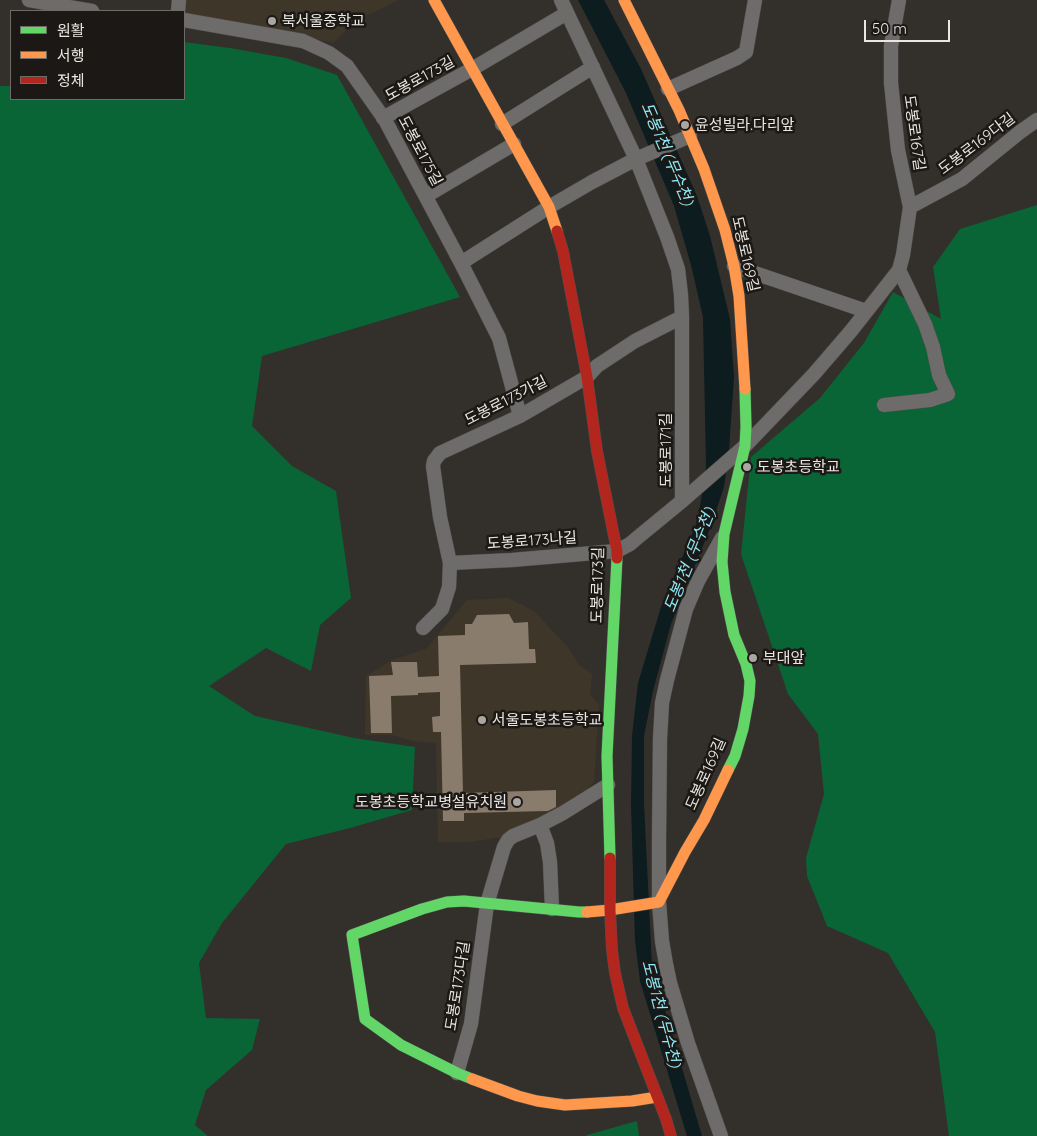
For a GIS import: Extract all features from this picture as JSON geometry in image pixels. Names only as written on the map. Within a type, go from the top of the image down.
[{"type":"street","points":[[28,0],[86,10]]},
{"type":"street","name":"도봉로173길","points":[[434,0],[550,207],[563,251],[587,377],[597,451],[617,551],[607,756],[613,910],[612,950],[623,1008],[671,1136]]},
{"type":"street","name":"도봉로169길","points":[[624,0],[668,89],[704,169],[725,230],[739,296],[746,426],[724,534],[722,562],[725,592],[734,636],[746,664],[750,682],[749,696],[735,756],[704,820],[657,903]]},
{"type":"street","points":[[668,89],[737,58],[746,52],[755,0]]},
{"type":"street","name":"도봉로167길","points":[[687,497],[742,448],[814,374],[851,331],[898,270],[903,255],[910,207],[898,150],[891,83],[891,46],[899,0]]},
{"type":"street","name":"도봉로171길","points":[[472,69],[564,6],[638,158],[674,256],[679,280],[682,317],[687,497],[638,538],[617,551]]},
{"type":"street","name":"도봉로175길","points":[[185,20],[303,41],[329,52],[347,66],[383,118],[461,262],[499,338],[520,416]]},
{"type":"street","points":[[502,124],[593,67]]},
{"type":"street","name":"도봉로173길","points":[[383,118],[472,69]]},
{"type":"street","name":"도봉로169다길","points":[[910,207],[962,179],[1037,120]]},
{"type":"street","points":[[461,262],[592,182],[638,158],[688,137]]},
{"type":"street","points":[[426,196],[514,144]]},
{"type":"street","points":[[734,266],[866,311]]},
{"type":"street","points":[[884,405],[930,400],[948,394],[940,375],[925,324],[898,270]]},
{"type":"street","points":[[587,377],[597,366],[635,341],[682,317]]},
{"type":"street","name":"도봉로173가길","points":[[450,563],[440,517],[433,466],[434,461],[440,453],[520,416],[587,377]]},
{"type":"street","name":"도봉로169길","points":[[720,1136],[688,1043],[670,983],[657,903],[662,703],[672,657],[686,609],[698,581],[724,534]]},
{"type":"street","name":"도봉로173나길","points":[[450,563],[617,551]]},
{"type":"street","points":[[423,628],[442,608],[446,600],[449,588],[450,563]]},
{"type":"street","name":"도봉로173다길","points":[[457,1073],[471,1024],[488,904],[500,858],[508,840],[563,813],[608,785]]},
{"type":"street","points":[[540,825],[547,843],[550,862],[552,910]]},
{"type":"street","points":[[657,903],[613,910],[579,912],[464,901],[447,902],[435,904],[352,936],[365,1019],[401,1045],[457,1073],[518,1096],[552,1104],[579,1105],[657,1097]]},
{"type":"shaded area","name":"북서울중학교","points":[[185,0],[399,0],[353,22],[334,43],[303,36],[185,20]]},
{"type":"shaded area","name":"서울도봉초등학교","points":[[508,598],[534,611],[566,645],[580,666],[592,674],[590,694],[599,705],[594,781],[581,797],[502,837],[470,842],[438,842],[436,743],[413,741],[392,735],[365,735],[366,676],[392,660],[426,649],[467,600]]},
{"type":"green space","points":[[185,42],[286,58],[337,75],[460,297],[262,356],[252,426],[292,466],[336,491],[351,598],[320,625],[311,671],[266,648],[209,686],[255,716],[354,738],[415,747],[412,810],[286,844],[222,923],[199,963],[206,1018],[260,1019],[252,1050],[206,1090],[195,1125],[208,1136],[0,1136],[0,86],[10,86],[10,100],[185,100]]},
{"type":"green space","points":[[1037,205],[1037,1136],[949,1136],[935,1032],[888,953],[827,926],[807,876],[806,858],[824,794],[818,734],[788,694],[741,554],[751,457],[820,398],[864,343],[893,292],[941,319],[933,267],[960,229]]},
{"type":"green space","points":[[637,1121],[639,1136],[586,1136],[587,1135]]},
{"type":"water","name":"도봉1천 (무수천)","points":[[578,0],[604,0],[641,69],[697,196],[710,236],[730,319],[734,377],[729,450],[724,487],[711,526],[671,624],[653,691],[644,736],[644,803],[652,966],[702,1136],[687,1136],[640,981],[635,941],[631,805],[632,736],[638,683],[661,607],[698,520],[706,467],[703,317],[691,265],[674,206],[626,93]]},
{"type":"building","points":[[509,614],[514,623],[528,622],[529,649],[535,649],[536,663],[460,665],[463,793],[556,790],[556,807],[548,811],[464,813],[464,821],[443,821],[441,732],[433,732],[432,717],[440,716],[440,692],[391,696],[392,733],[371,733],[369,676],[393,675],[391,662],[417,662],[418,677],[439,676],[438,636],[465,635],[465,624],[472,624],[477,615]]},
{"type":"traffic: fast","points":[[728,770],[735,756],[743,729],[750,681],[746,664],[734,635],[725,592],[722,562],[724,534],[745,446],[745,389]]},
{"type":"traffic: fast","points":[[610,858],[607,756],[617,558]]},
{"type":"traffic: fast","points":[[472,1079],[401,1045],[365,1019],[352,935],[422,909],[447,902],[464,901],[587,912]]},
{"type":"traffic: slow","points":[[434,0],[549,207],[557,231]]},
{"type":"traffic: slow","points":[[624,0],[679,110],[704,169],[725,230],[739,296],[745,389]]},
{"type":"traffic: slow","points":[[587,912],[659,902],[704,820],[728,770]]},
{"type":"traffic: slow","points":[[472,1079],[518,1096],[565,1105],[632,1101],[657,1097]]},
{"type":"traffic: jam","points":[[557,231],[563,251],[587,377],[597,451],[617,558]]},
{"type":"traffic: jam","points":[[610,858],[610,910],[615,973],[623,1008],[671,1136]]},
{"type":"place","name":"북서울중학교","points":[[272,21]]},
{"type":"place","name":"윤성빌라.다리앞","points":[[685,125]]},
{"type":"place","name":"도봉초등학교","points":[[747,467]]},
{"type":"place","name":"부대앞","points":[[753,658]]},
{"type":"place","name":"서울도봉초등학교","points":[[482,720]]},
{"type":"place","name":"도봉초등학교병설유치원","points":[[517,802]]}]
